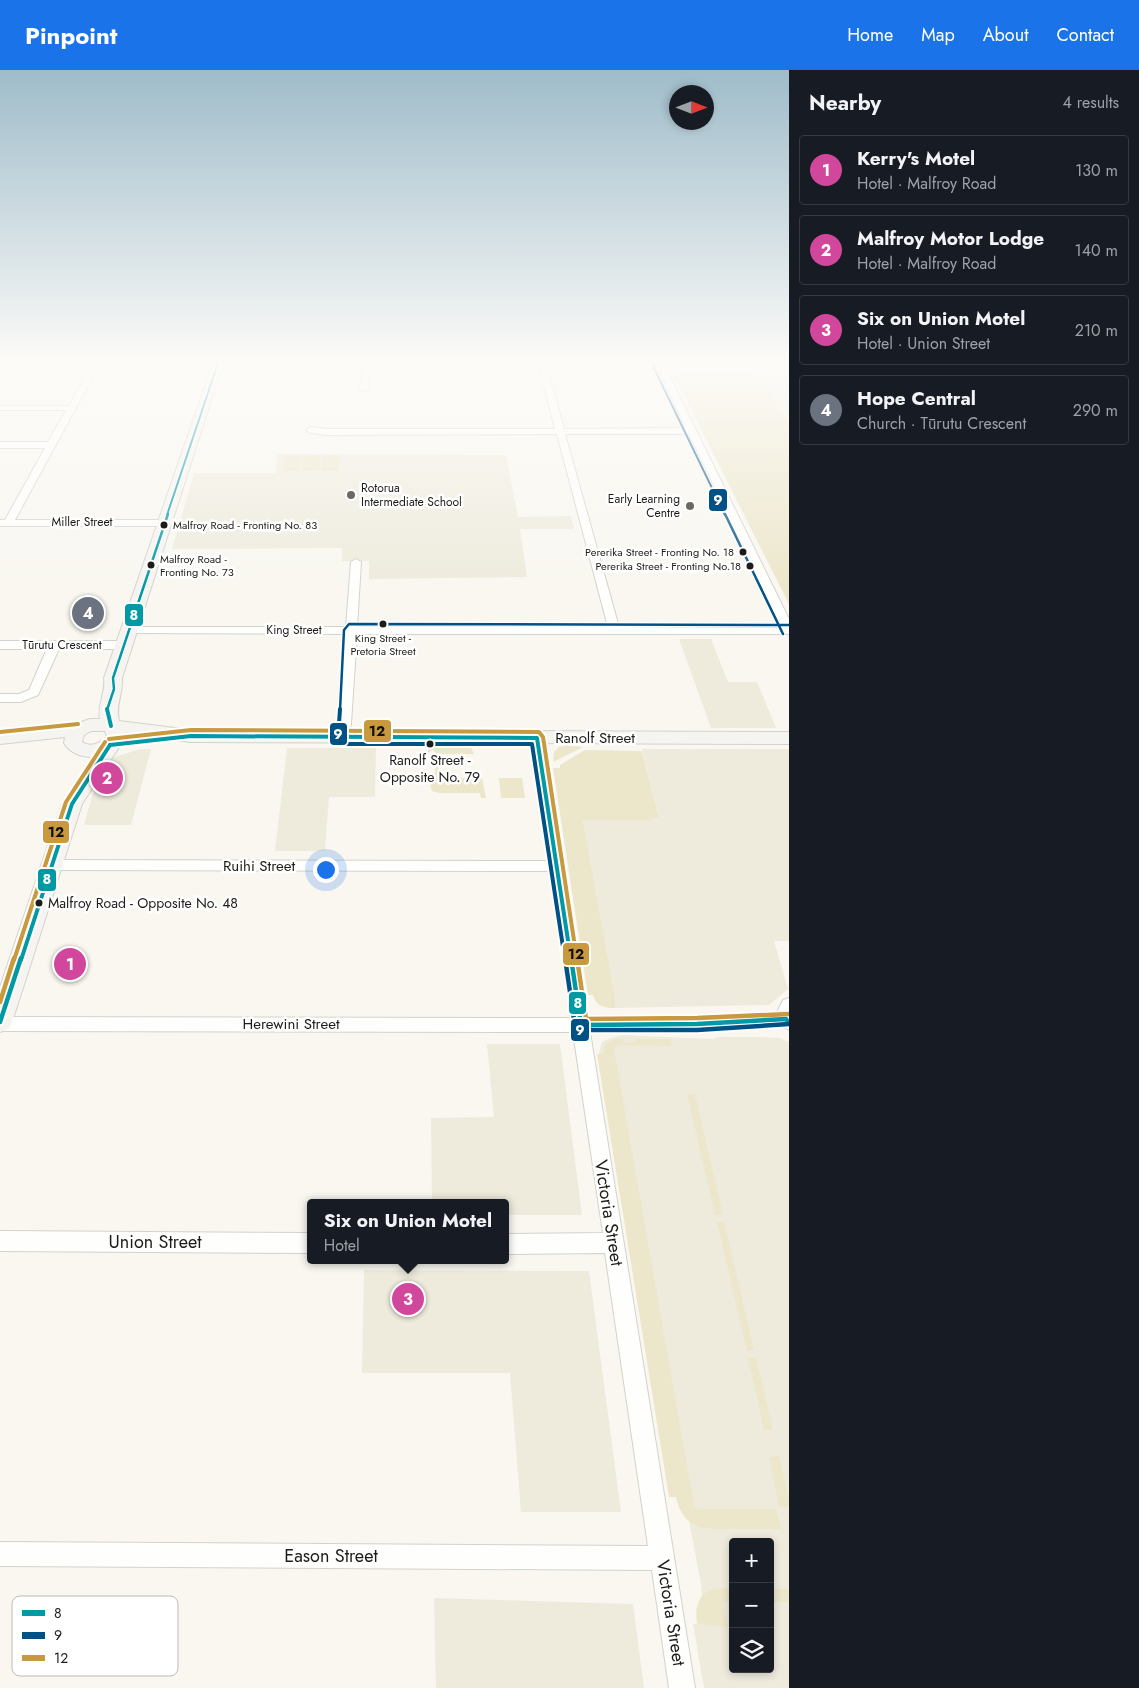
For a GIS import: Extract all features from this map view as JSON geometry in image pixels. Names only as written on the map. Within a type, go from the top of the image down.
[{"type":"main road","points":[[72,804],[69,792],[77,766],[78,739],[102,690],[112,678],[193,439]]},
{"type":"main road","points":[[0,1023],[72,804],[117,735],[111,726],[107,710],[114,689],[112,678]]},
{"type":"main road","name":"Ranolf Street","points":[[191,736],[165,740],[130,741],[90,751],[78,739],[95,724],[191,736],[789,738]]},
{"type":"main road","points":[[0,738],[78,739]]},
{"type":"street","points":[[4,523],[56,439]]},
{"type":"street","points":[[562,439],[614,630]]},
{"type":"street","points":[[696,439],[789,631]]},
{"type":"street","points":[[0,445],[52,445]]},
{"type":"street","name":"Miller Street","points":[[4,523],[165,522]]},
{"type":"street","points":[[344,738],[356,562]]},
{"type":"street","name":"King Street","points":[[129,630],[789,631]]},
{"type":"street","name":"Tūrutu Crescent","points":[[0,646],[124,645]]},
{"type":"street","points":[[0,698],[21,698],[34,692],[54,646]]},
{"type":"street","name":"Victoria Street","points":[[537,738],[682,1688]]},
{"type":"street","name":"Ruihi Street","points":[[52,866],[557,866]]},
{"type":"street","name":"Herewini Street","points":[[0,1023],[696,1024],[788,1016]]},
{"type":"street","name":"Union Street","points":[[0,1241],[307,1243]]},
{"type":"street","points":[[509,1244],[614,1243]]},
{"type":"street","name":"Eason Street","points":[[0,1554],[663,1558]]},
{"type":"shaded area","points":[[706,439],[789,439],[789,604]]},
{"type":"shaded area","name":"Rotorua Intermediate School","points":[[278,454],[506,455],[518,517],[571,516],[574,529],[520,529],[527,577],[369,579],[369,561],[342,561],[342,548],[172,549],[194,473],[275,473]]},
{"type":"shaded area","points":[[285,455],[302,455],[300,471],[283,471]]},
{"type":"shaded area","points":[[304,455],[321,455],[319,471],[302,471]]},
{"type":"shaded area","points":[[323,455],[340,455],[338,471],[321,471]]},
{"type":"shaded area","points":[[679,639],[711,639],[728,682],[757,682],[776,728],[711,728]]},
{"type":"shaded area","points":[[566,745],[583,747],[553,762],[554,752],[559,747]]},
{"type":"shaded area","points":[[287,748],[376,748],[375,797],[329,797],[325,851],[275,851]]},
{"type":"shaded area","points":[[428,748],[471,748],[474,754],[438,754],[439,778],[482,778],[486,798],[481,798],[480,793],[439,793],[432,791],[430,785],[436,780],[434,778],[436,776],[433,774],[436,772],[434,770],[436,768],[433,766],[436,764],[433,762],[436,760],[433,758],[436,756],[433,754],[435,752],[433,750],[428,753]]},
{"type":"shaded area","points":[[140,749],[151,749],[131,825],[84,825],[99,771],[109,759]]},
{"type":"shaded area","points":[[642,749],[789,749],[789,941],[774,941],[788,989],[769,1005],[615,1008],[615,997],[583,820],[650,820],[650,818],[659,818]]},
{"type":"shaded area","points":[[585,750],[642,751],[659,818],[650,818],[651,820],[583,820],[615,997],[615,1008],[601,1006],[596,1002],[593,995],[588,995],[553,768],[560,768],[560,765]]},
{"type":"shaded area","points":[[499,778],[522,778],[525,798],[501,798]]},
{"type":"shaded area","points":[[622,1035],[713,1039],[717,1037],[760,1037],[779,1038],[789,1042],[789,1688],[704,1688],[693,1624],[697,1624],[696,1610],[702,1595],[701,1584],[689,1521],[679,1508],[676,1497],[672,1497],[599,1053],[602,1042]]},
{"type":"shaded area","points":[[614,1039],[623,1039],[624,1043],[636,1042],[635,1039],[670,1039],[672,1046],[618,1045],[614,1049],[694,1505],[698,1509],[776,1509],[781,1529],[714,1529],[697,1526],[684,1516],[676,1497],[669,1497],[597,1054],[603,1054],[605,1045]]},
{"type":"shaded area","points":[[487,1044],[560,1044],[582,1215],[509,1215],[509,1199],[432,1199],[431,1118],[494,1117]]},
{"type":"shaded area","points":[[687,1094],[695,1094],[723,1215],[715,1215]]},
{"type":"shaded area","points":[[717,1222],[724,1222],[754,1350],[747,1351]]},
{"type":"shaded area","points":[[364,1270],[589,1271],[621,1512],[521,1512],[510,1373],[362,1373]]},
{"type":"shaded area","points":[[748,1358],[756,1358],[773,1430],[764,1430]]},
{"type":"shaded area","points":[[779,1456],[789,1499],[789,1507],[779,1507],[769,1457]]},
{"type":"shaded area","points":[[729,1588],[729,1602],[723,1602],[728,1627],[697,1624],[700,1599],[708,1591]]},
{"type":"shaded area","points":[[774,1589],[789,1589],[789,1602],[774,1602]]},
{"type":"shaded area","points":[[434,1598],[633,1604],[644,1688],[436,1688]]},
{"type":"transit line","name":"8","points":[[111,726],[107,710],[114,689],[113,678],[193,439]]},
{"type":"transit line","name":"9","points":[[688,439],[783,634]]},
{"type":"transit line","name":"9","points":[[789,625],[349,624],[344,630],[338,738],[340,743],[344,744],[532,744],[575,1026],[578,1030],[697,1030],[789,1024]]},
{"type":"transit line","name":"12","points":[[0,732],[78,724]]},
{"type":"transit line","name":"12","points":[[109,739],[191,730],[539,732],[543,737],[586,1019],[697,1018],[789,1014]]},
{"type":"transit line","name":"8","points":[[110,745],[191,736],[537,738],[581,1025],[697,1024],[786,1019],[789,1023]]},
{"type":"transit line","name":"12","points":[[0,1002],[66,802],[105,742]]},
{"type":"transit line","name":"8","points":[[0,1022],[72,804],[110,745]]},
{"type":"place","name":"Rotorua Intermediate School","points":[[351,495]]},
{"type":"place","name":"Early Learning Centre","points":[[690,506]]},
{"type":"place","name":"Malfroy Road - Fronting No. 83","points":[[164,525]]},
{"type":"place","name":"Pererika Street - Fronting No. 18","points":[[743,552]]},
{"type":"place","name":"Malfroy Road - Fronting No. 73","points":[[151,565]]},
{"type":"place","name":"Pererika Street - Fronting No.18","points":[[750,566]]},
{"type":"place","name":"Hope Central","points":[[88,613]]},
{"type":"place","name":"King Street - Pretoria Street","points":[[383,624]]},
{"type":"place","name":"Ranolf Street - Opposite No. 79","points":[[430,744]]},
{"type":"place","name":"Malfroy Motor Lodge","points":[[107,778]]},
{"type":"place","name":"Malfroy Road - Opposite No. 48","points":[[39,903]]},
{"type":"place","name":"Kerry's Motel","points":[[70,964]]},
{"type":"place","name":"Six on Union Motel","points":[[408,1299]]}]
